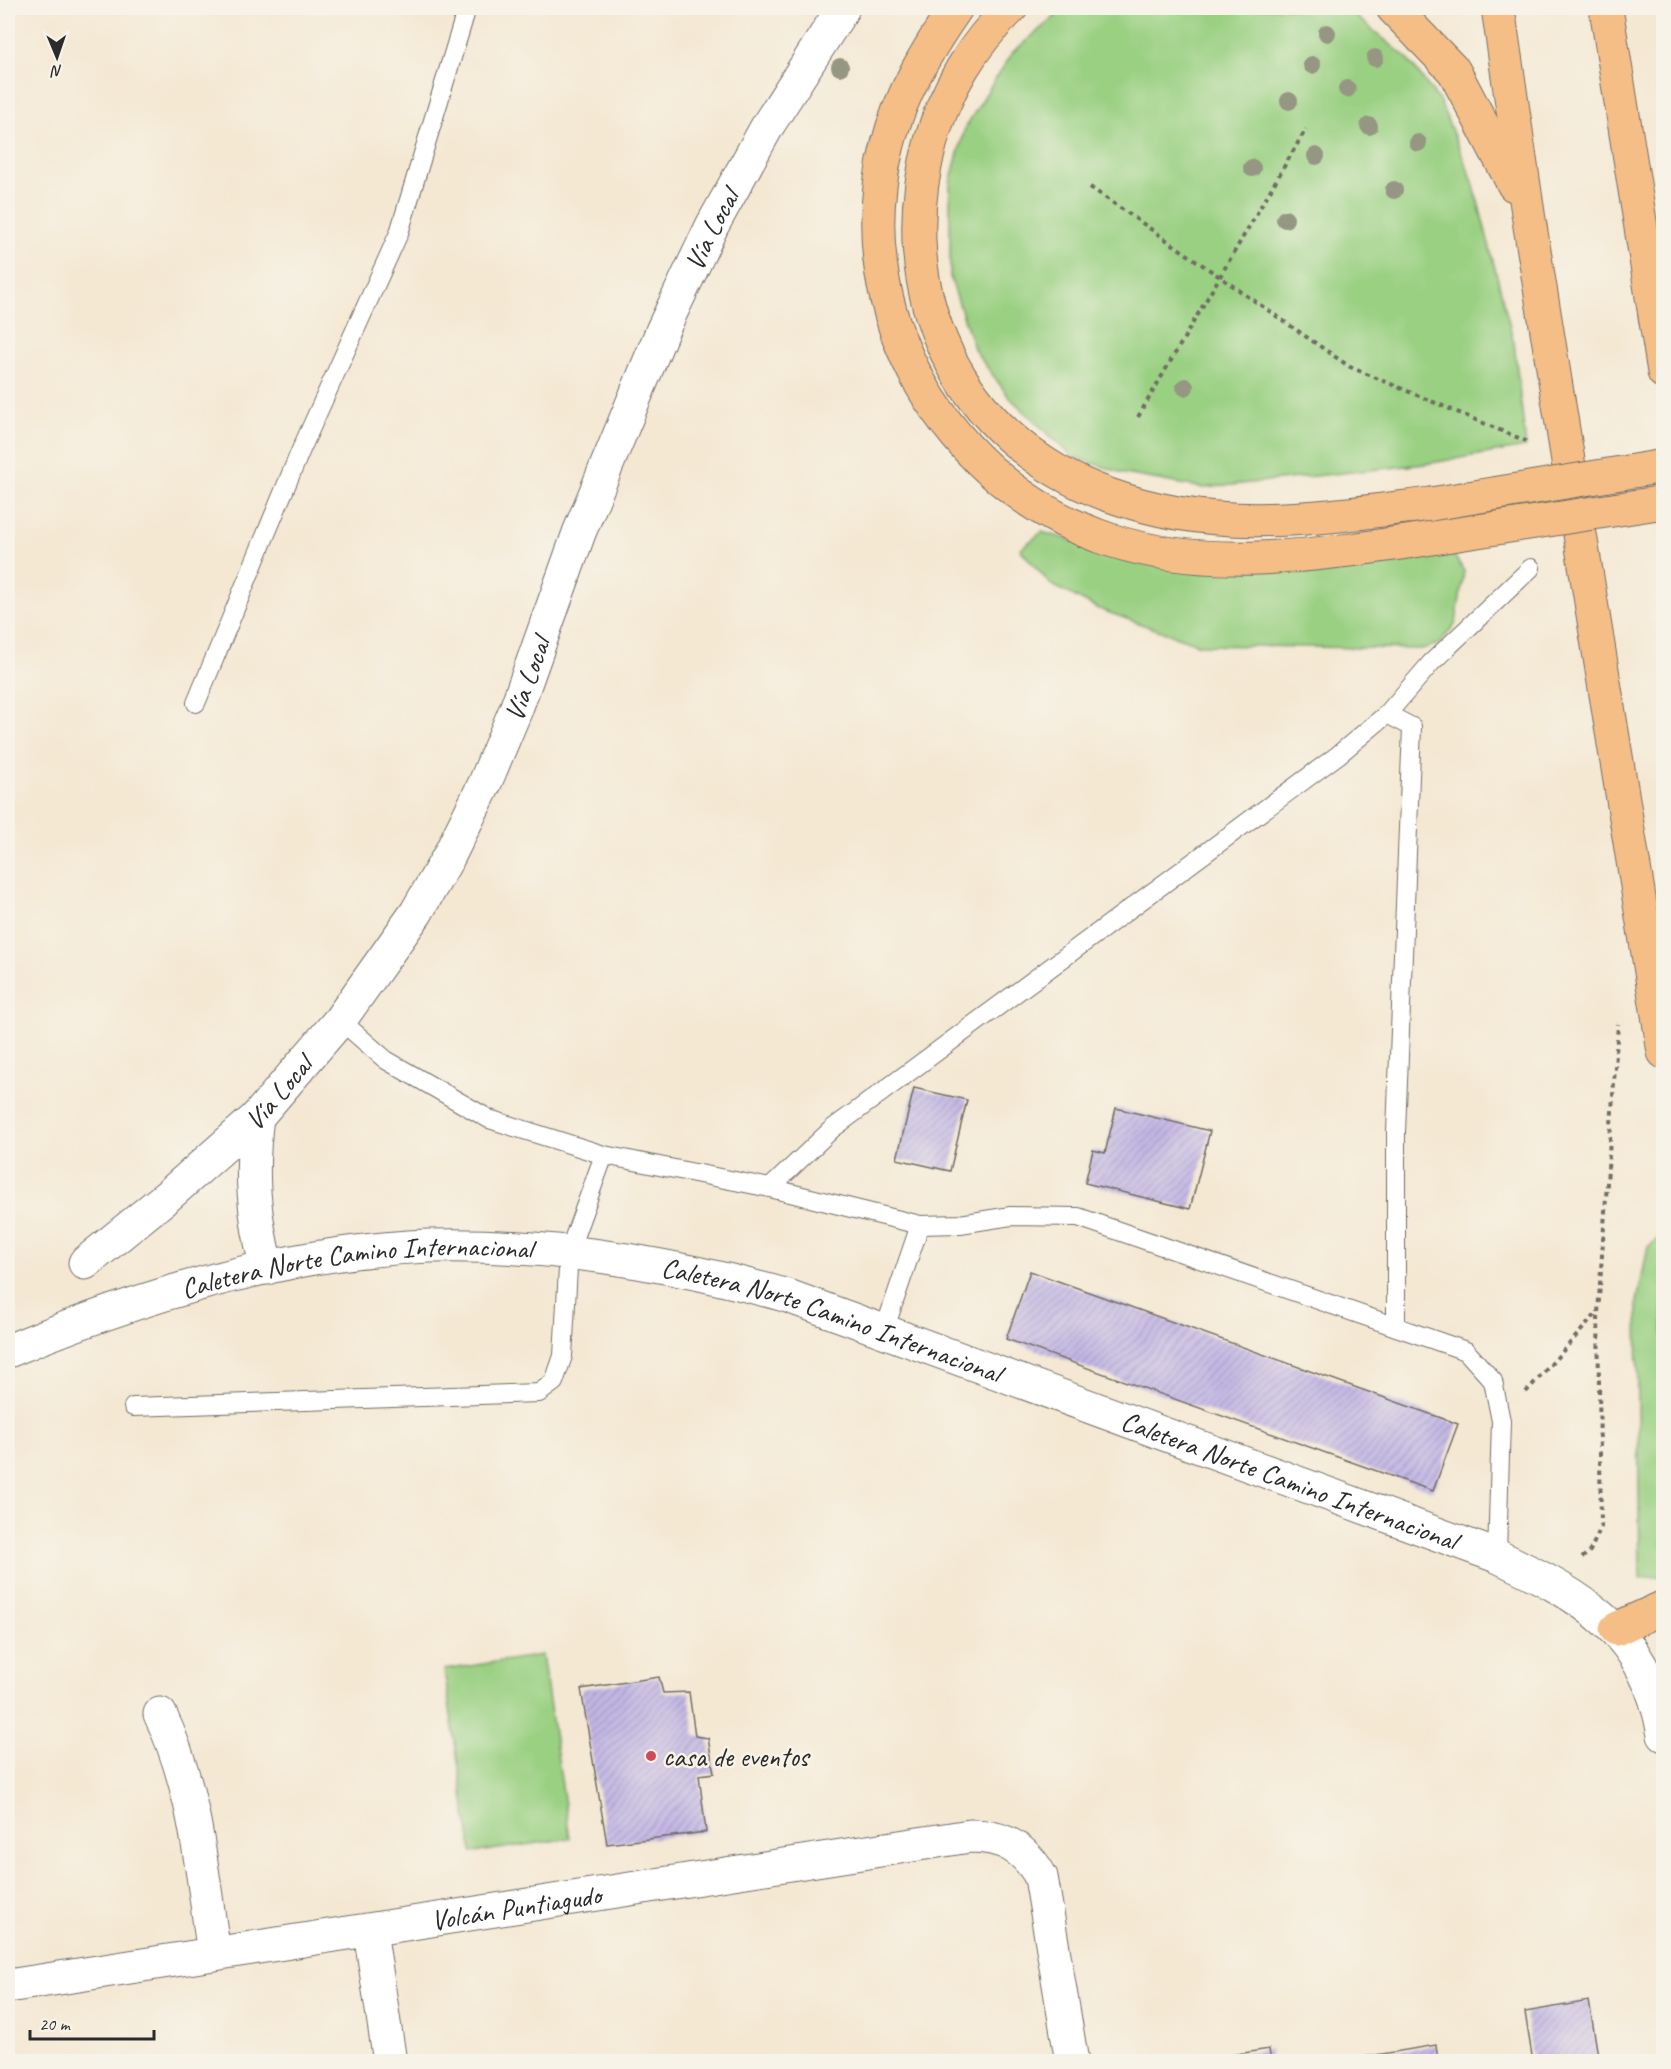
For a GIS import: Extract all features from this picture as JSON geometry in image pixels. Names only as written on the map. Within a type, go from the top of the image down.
[{"type":"main road","points":[[956,8],[933,41],[900,108],[888,144],[877,220],[885,296],[896,334],[925,395],[953,435],[1007,486],[1038,507],[1071,525],[1111,540],[1152,550],[1195,556],[1253,557],[1375,547],[1664,502]]},
{"type":"main road","points":[[1011,8],[986,35],[965,63],[948,93],[928,153],[920,197],[920,270],[928,306],[940,341],[957,375],[979,406],[1005,433],[1035,458],[1067,477],[1108,495],[1151,508],[1196,517],[1280,522],[1431,504],[1664,466]]},
{"type":"main road","points":[[1393,8],[1454,71],[1507,169],[1529,220]]},
{"type":"main road","points":[[1498,8],[1529,220],[1664,1052]]},
{"type":"main road","points":[[1606,8],[1664,372]]},
{"type":"main road","points":[[1616,1629],[1664,1608]]},
{"type":"street","name":"Vía Local","points":[[85,1263],[170,1194],[257,1118],[340,1020],[380,967],[416,913],[449,856],[485,783],[516,709],[579,533],[663,329],[712,226],[768,125],[843,8]]},
{"type":"street","points":[[257,1118],[252,1156],[252,1197],[257,1233],[267,1268]]},
{"type":"street","name":"Caletera Norte Camino Internacional","points":[[8,1351],[143,1301],[267,1268],[326,1257],[429,1246],[569,1251],[677,1267],[788,1296],[1497,1556],[1554,1583],[1581,1599],[1616,1629],[1646,1673],[1656,1698],[1664,1735]]},
{"type":"street","points":[[160,1714],[172,1739],[188,1790],[214,1954]]},
{"type":"street","name":"Volcán Puntiagudo","points":[[8,1986],[970,1836],[989,1836],[1006,1841],[1021,1851],[1034,1864],[1041,1877],[1072,2061]]},
{"type":"street","points":[[370,1931],[390,2061]]},
{"type":"lane","points":[[196,703],[300,452],[399,233],[467,8]]},
{"type":"lane","points":[[770,1188],[832,1128],[1338,755],[1386,714],[1431,663],[1531,568]]},
{"type":"lane","points":[[1386,714],[1412,727],[1396,1132],[1396,1327]]},
{"type":"lane","points":[[340,1020],[386,1060],[489,1119],[604,1155],[770,1188],[920,1225],[960,1224],[1011,1216],[1078,1217],[1466,1351],[1492,1381],[1501,1420],[1497,1556]]},
{"type":"lane","points":[[133,1407],[540,1393],[554,1382],[563,1356],[569,1251],[604,1155]]},
{"type":"lane","points":[[884,1331],[920,1225]]},
{"type":"path","points":[[1138,417],[1306,129]]},
{"type":"path","points":[[1090,187],[1350,367],[1531,443]]},
{"type":"path","points":[[1554,1583],[1590,1551],[1601,1527],[1598,1313],[1617,1021]]},
{"type":"path","points":[[1501,1420],[1598,1313]]},
{"type":"green space","points":[[1065,8],[1346,8],[1407,58],[1440,102],[1473,182],[1514,343],[1526,447],[1425,464],[1204,488],[1125,474],[1072,456],[1009,397],[975,351],[950,277],[950,183],[965,128],[1013,52]]},
{"type":"green space","points":[[1042,532],[1112,552],[1450,549],[1464,571],[1456,623],[1439,644],[1421,649],[1200,645],[1099,609],[1050,584],[1020,549]]},
{"type":"green space","points":[[1663,1235],[1663,1576],[1640,1578],[1637,1302],[1648,1247]]},
{"type":"green space","points":[[542,1655],[570,1838],[472,1853],[444,1670]]},
{"type":"building","points":[[914,1088],[967,1100],[950,1171],[897,1159]]},
{"type":"building","points":[[1116,1108],[1210,1131],[1190,1209],[1085,1183],[1093,1150],[1105,1153]]},
{"type":"building","points":[[1030,1271],[1458,1424],[1433,1491],[1006,1339]]},
{"type":"building","name":"casa de eventos","points":[[659,1677],[663,1693],[689,1692],[695,1736],[708,1738],[714,1773],[699,1775],[706,1832],[607,1844],[581,1689]]},
{"type":"building","points":[[1589,2001],[1599,2062],[1533,2062],[1525,2012]]},
{"type":"building","points":[[1436,2045],[1438,2062],[1364,2062],[1363,2057]]},
{"type":"building","points":[[1269,2049],[1271,2062],[1205,2062],[1205,2059]]},
{"type":"place","name":"casa de eventos","points":[[651,1756]]}]
